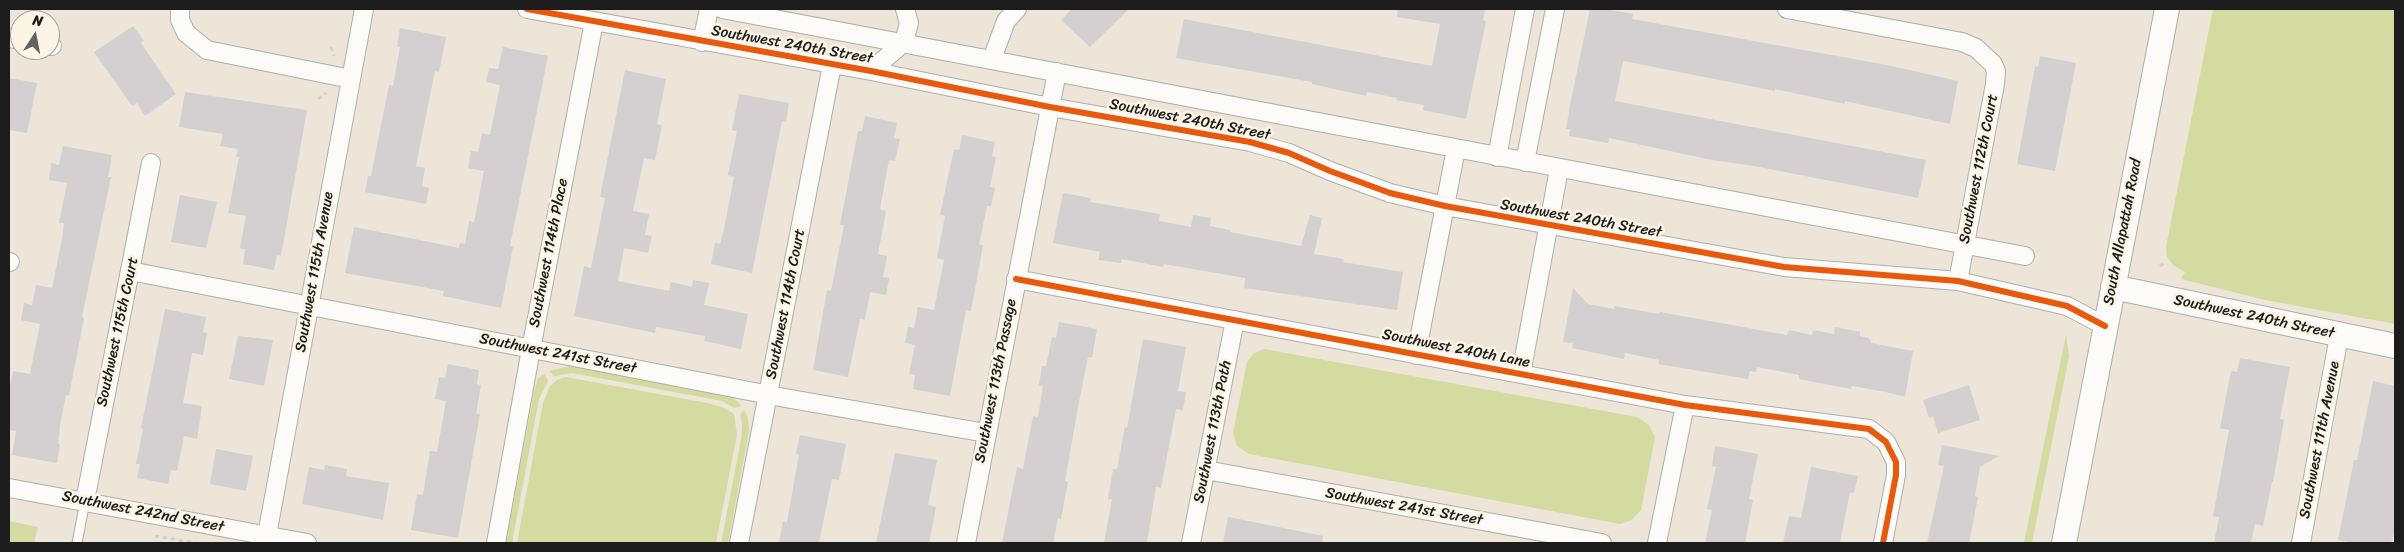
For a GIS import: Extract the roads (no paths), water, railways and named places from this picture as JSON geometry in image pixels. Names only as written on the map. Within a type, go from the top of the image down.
[{"type":"main road","name":"South Allapattah Road","points":[[2064,543],[2167,9]]},
{"type":"main road","name":"Southwest 240th Street","points":[[2112,287],[2339,336],[2395,346]]},
{"type":"street","points":[[180,9],[180,20],[186,33],[201,47],[214,53],[350,79]]},
{"type":"street","name":"Southwest 115th Avenue","points":[[266,535],[364,9]]},
{"type":"street","name":"Southwest 240th Street","points":[[527,9],[832,64],[1050,107],[1266,145],[1390,193],[1445,206],[1784,267],[1958,281],[2067,306],[2105,326]]},
{"type":"street","name":"Southwest 240th Street","points":[[702,42],[721,9],[904,42],[1497,157],[2025,256]]},
{"type":"street","points":[[871,72],[904,42],[909,23],[905,9]]},
{"type":"street","points":[[992,59],[1006,21],[1017,9]]},
{"type":"street","points":[[1497,157],[1525,9]]},
{"type":"street","points":[[1525,162],[1555,9]]},
{"type":"street","name":"Southwest 112th Court","points":[[1787,9],[1962,42],[1976,48],[1996,70],[1958,281]]},
{"type":"street","name":"Southwest 114th Place","points":[[496,543],[530,348],[594,22]]},
{"type":"street","name":"Southwest 114th Court","points":[[739,543],[832,64]]},
{"type":"street","name":"Southwest 113th Passage","points":[[966,543],[1057,72]]},
{"type":"street","points":[[1416,355],[1456,149]]},
{"type":"street","name":"Southwest 115th Court","points":[[85,501],[150,163]]},
{"type":"street","points":[[1521,374],[1559,168]]},
{"type":"street","name":"Southwest 241st Street","points":[[130,271],[768,394],[986,433]]},
{"type":"street","name":"Southwest 240th Lane","points":[[1016,279],[1685,405],[1863,427],[1878,434],[1894,454],[1896,475],[1883,543]]},
{"type":"street","name":"Southwest 113th Path","points":[[1191,543],[1235,320]]},
{"type":"street","name":"Southwest 111th Avenue","points":[[2301,543],[2339,336]]},
{"type":"street","points":[[1657,543],[1685,405]]},
{"type":"street","name":"Southwest 241st Street","points":[[1206,470],[1602,543]]},
{"type":"street","name":"Southwest 242nd Street","points":[[9,488],[307,543]]},
{"type":"lane","points":[[78,543],[85,501]]}]
